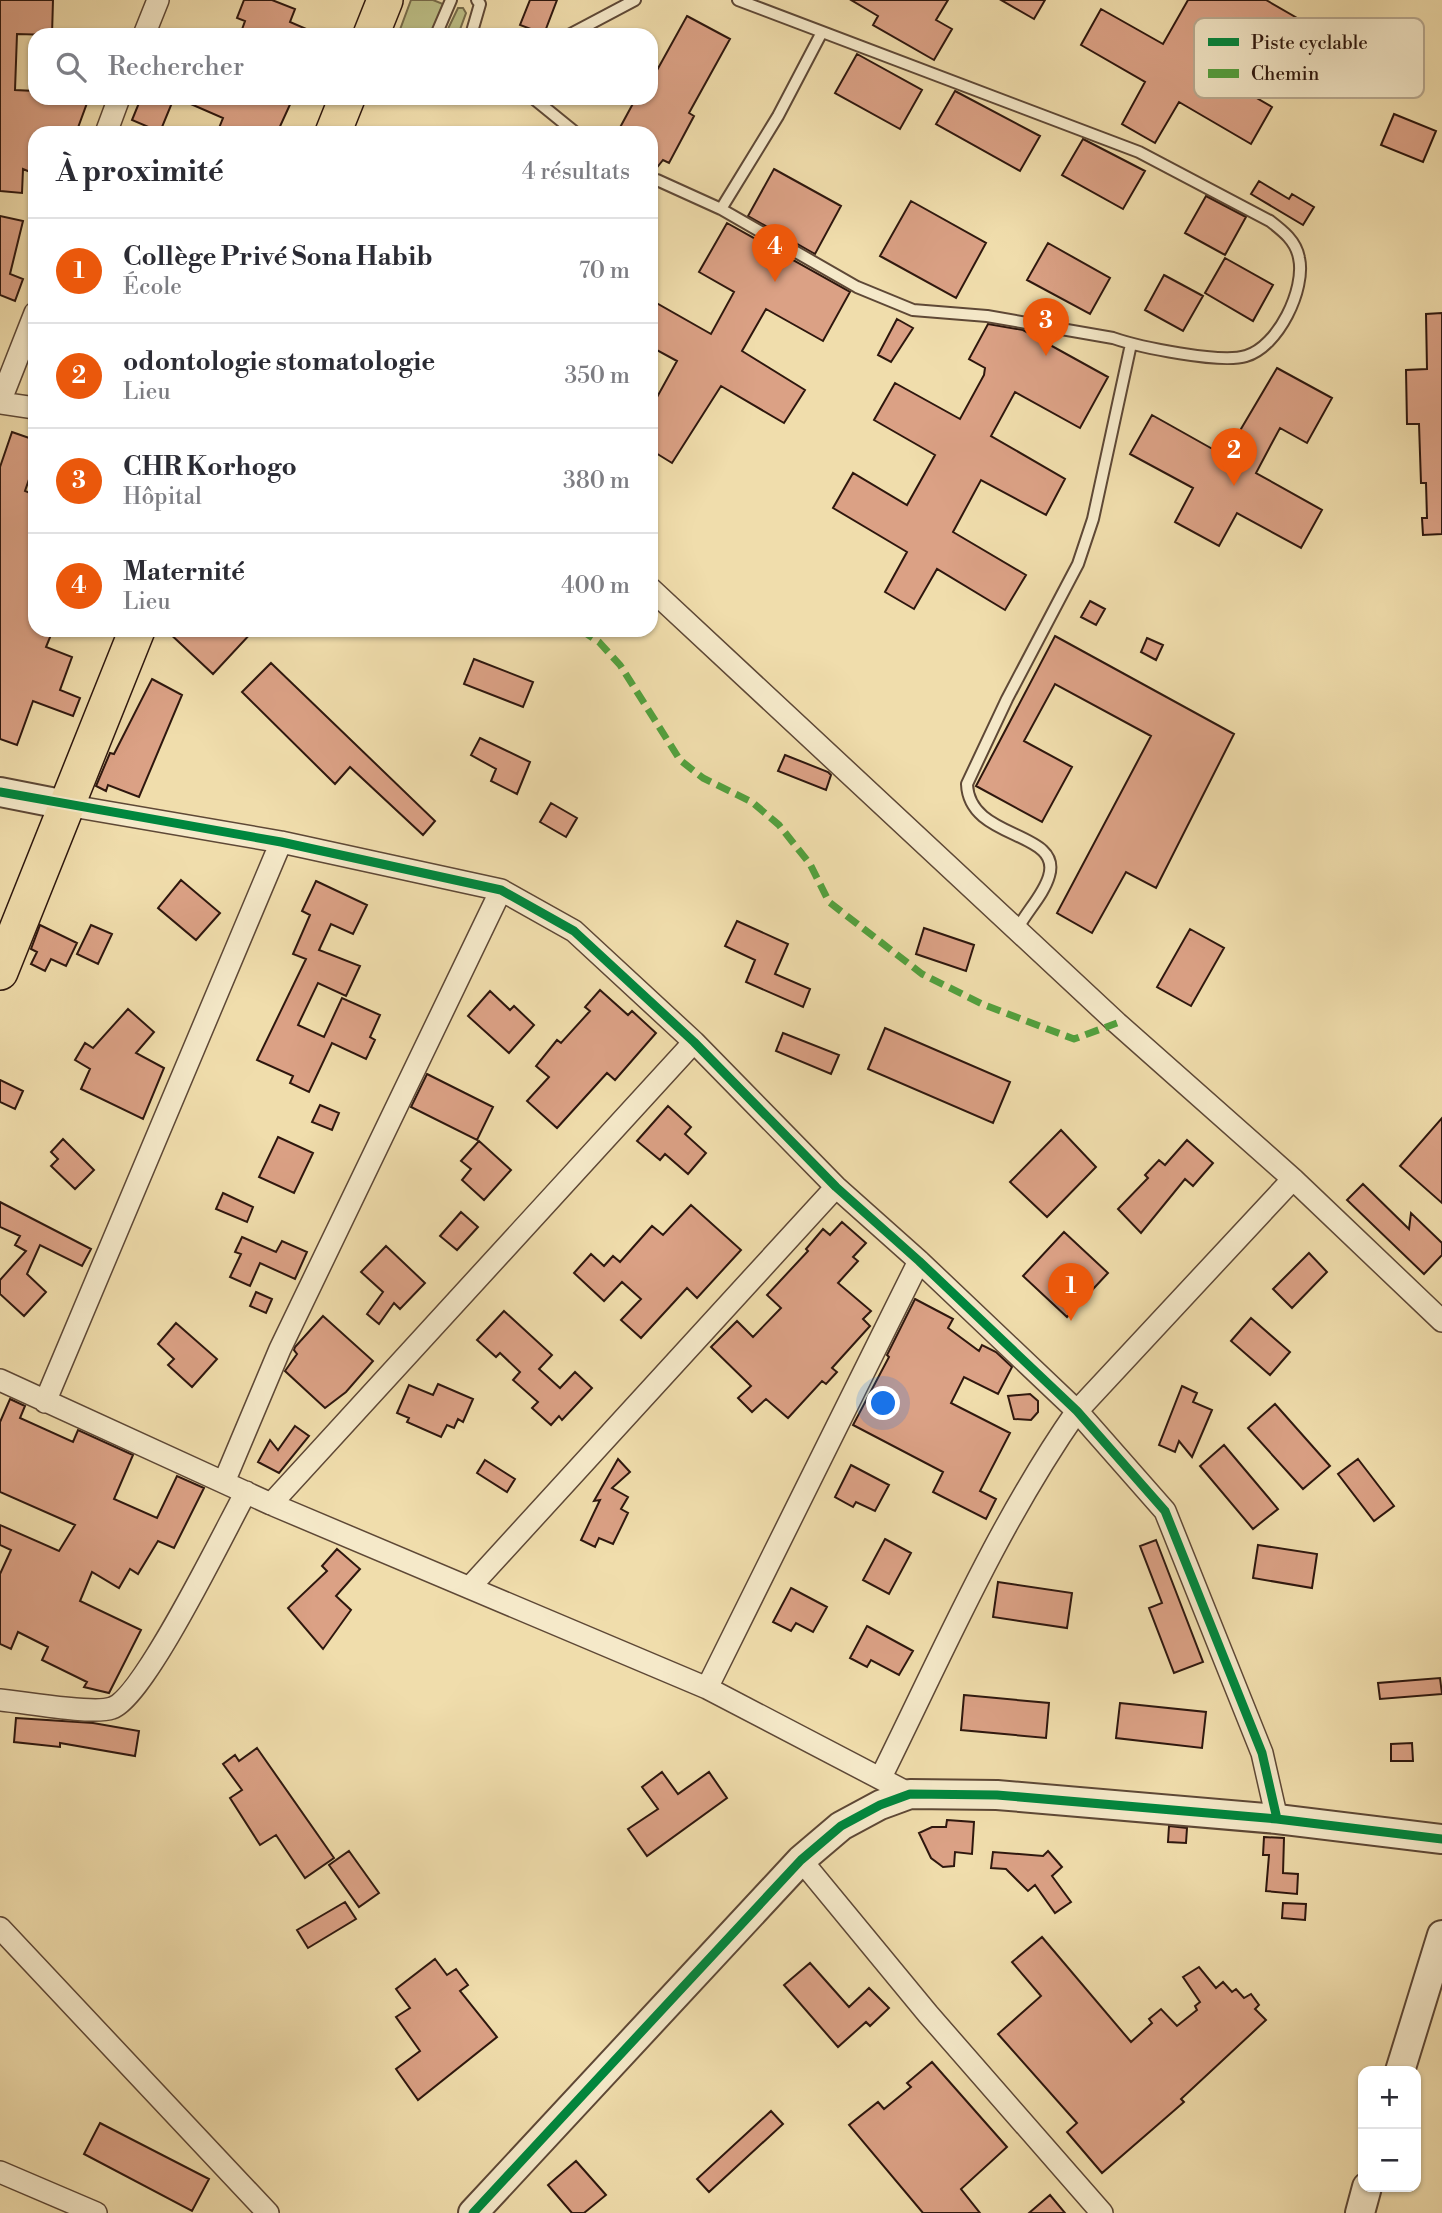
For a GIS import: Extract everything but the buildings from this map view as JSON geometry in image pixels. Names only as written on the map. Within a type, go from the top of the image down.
[{"type":"main road","points":[[374,28],[385,0]]},
{"type":"main road","points":[[336,126],[344,105]]},
{"type":"main road","points":[[0,972],[134,637]]},
{"type":"street","points":[[147,28],[158,0]]},
{"type":"street","points":[[109,126],[117,105]]},
{"type":"street","points":[[28,331],[0,402],[28,407]]},
{"type":"street","points":[[658,595],[1117,1023],[1293,1179],[1442,1321]]},
{"type":"street","points":[[0,792],[281,842],[501,890],[574,931],[694,1042],[836,1187],[919,1261],[1077,1411],[1165,1511],[1262,1753],[1277,1819]]},
{"type":"street","points":[[45,1402],[281,842]]},
{"type":"street","points":[[224,1482],[280,1349],[501,890]]},
{"type":"street","points":[[271,1504],[694,1042]]},
{"type":"street","points":[[881,1777],[992,1552],[1047,1453],[1077,1411],[1293,1179]]},
{"type":"street","points":[[470,1587],[836,1187]]},
{"type":"street","points":[[707,1689],[919,1261]]},
{"type":"street","points":[[2,1386],[45,1402],[271,1504],[707,1689],[910,1794]]},
{"type":"street","points":[[0,1700],[98,1709],[110,1709],[120,1704],[134,1690],[158,1652],[246,1492]]},
{"type":"street","points":[[473,2213],[801,1860],[841,1826],[880,1805],[910,1794],[997,1795],[1277,1819],[1442,1839]]},
{"type":"street","points":[[801,1860],[928,2014],[1102,2213]]},
{"type":"street","points":[[0,1928],[268,2213]]},
{"type":"street","points":[[1402,2066],[1442,1935]]},
{"type":"street","points":[[0,2172],[96,2213]]},
{"type":"street","points":[[1360,2213],[1366,2192]]},
{"type":"lane","points":[[439,28],[451,0]]},
{"type":"lane","points":[[474,28],[480,4],[477,0]]},
{"type":"lane","points":[[582,28],[635,0]]},
{"type":"lane","points":[[658,180],[721,209],[857,287],[913,310],[987,316],[1113,338],[1131,344],[1234,358],[1260,349],[1283,323],[1299,290],[1299,258],[1287,234],[1270,221],[1139,152],[905,61],[738,0]]},
{"type":"lane","points":[[721,209],[778,116],[822,32]]},
{"type":"lane","points":[[542,105],[567,126]]},
{"type":"lane","points":[[1018,928],[1049,879],[1052,862],[1044,849],[1008,833],[976,810],[968,800],[967,785],[1007,699],[1078,564],[1093,519],[1131,344]]},
{"type":"green space","points":[[411,0],[433,0],[443,4],[434,28],[401,28]]},
{"type":"green space","points":[[458,8],[463,8],[466,13],[461,28],[448,28]]},
{"type":"marked path","points":[[592,637],[620,665],[680,760],[703,778],[752,802],[779,825],[810,864],[829,902],[922,974],[982,1004],[1074,1039],[1117,1023]]},
{"type":"cycle path","points":[[0,792],[281,842],[501,890],[574,931],[694,1042],[836,1187],[919,1261],[1077,1411],[1165,1511],[1262,1753],[1277,1819]]},
{"type":"cycle path","points":[[473,2213],[801,1860],[841,1826],[880,1805],[910,1794],[997,1795],[1277,1819],[1442,1839]]},
{"type":"place","name":"Maternité","points":[[775,282]]},
{"type":"place","name":"CHR Korhogo","points":[[1046,356]]},
{"type":"place","name":"odontologie stomatologie","points":[[1234,486]]},
{"type":"place","name":"Collège Privé Sona Habib","points":[[1071,1321]]}]
